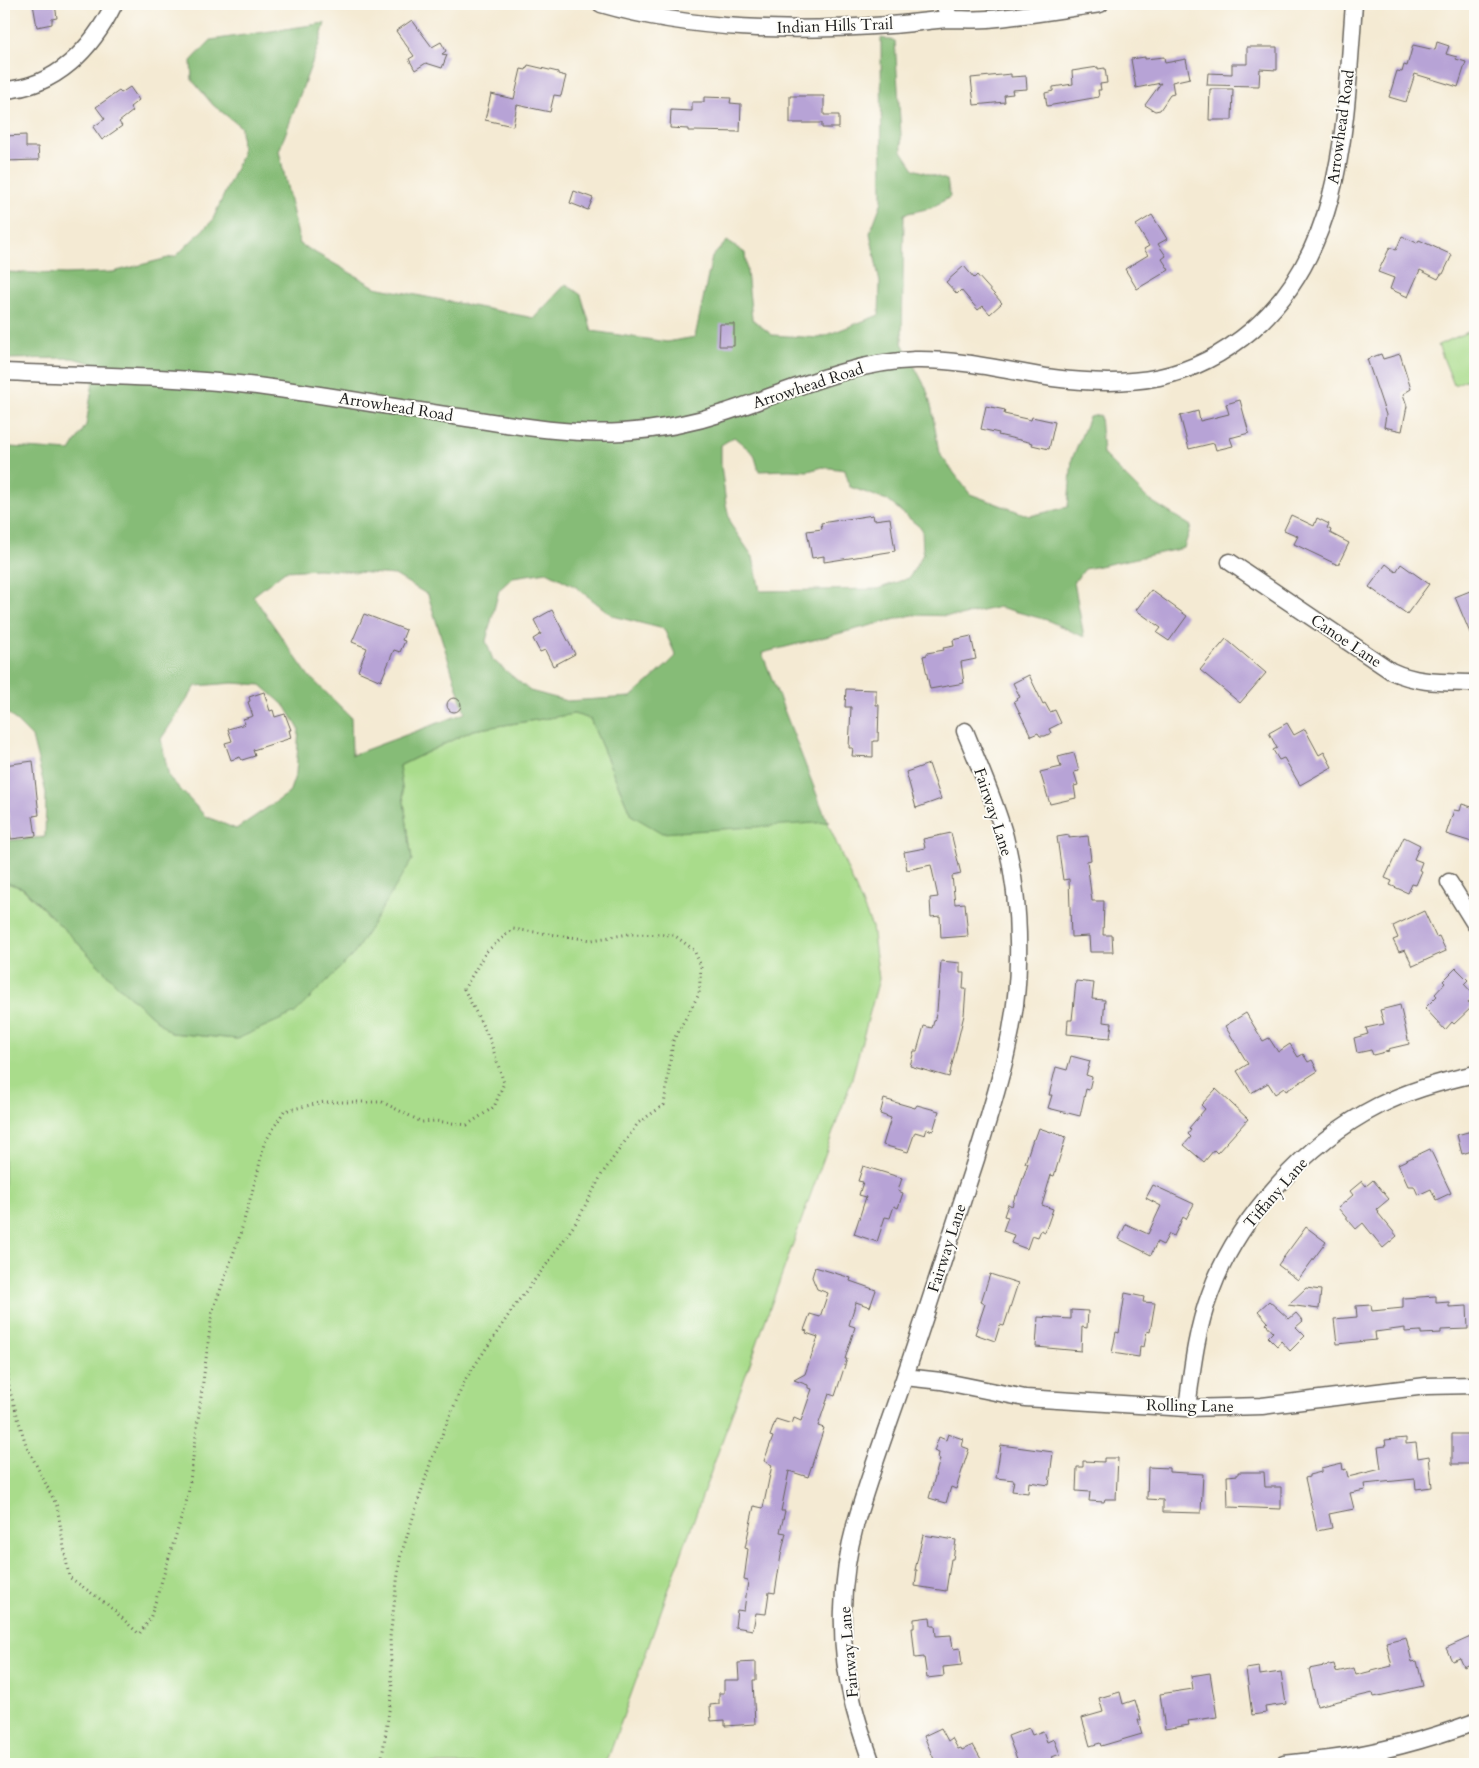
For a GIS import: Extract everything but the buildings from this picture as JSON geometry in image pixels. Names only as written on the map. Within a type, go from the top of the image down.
[{"type":"street","points":[[4,90],[33,85],[58,73],[80,55],[98,33],[114,4]]},
{"type":"street","name":"Indian Hills Trail","points":[[600,4],[679,21],[734,27],[790,28],[879,26],[950,19],[987,19],[1100,4]]},
{"type":"street","points":[[944,4],[950,19]]},
{"type":"street","name":"Arrowhead Road","points":[[4,372],[168,379],[256,386],[502,424],[561,431],[616,432],[669,427],[723,413],[827,377],[873,365],[911,360],[943,360],[1075,380],[1133,381],[1166,376],[1201,364],[1230,347],[1252,329],[1272,310],[1292,286],[1311,254],[1326,214],[1339,162],[1345,115],[1354,4]]},
{"type":"street","name":"Canoe Lane","points":[[1230,562],[1391,671],[1407,678],[1421,681],[1475,683]]},
{"type":"street","name":"Fairway Lane","points":[[872,1764],[858,1724],[847,1675],[844,1600],[847,1567],[856,1523],[905,1377],[1003,1070],[1010,1042],[1016,994],[1018,960],[1015,886],[1005,837],[965,731]]},
{"type":"street","points":[[1449,882],[1475,924]]},
{"type":"street","name":"Tiffany Lane","points":[[1187,1408],[1194,1355],[1210,1293],[1223,1264],[1237,1240],[1255,1213],[1277,1187],[1322,1143],[1355,1119],[1400,1097],[1453,1079],[1475,1074]]},
{"type":"street","name":"Rolling Lane","points":[[905,1377],[941,1381],[1025,1398],[1187,1408],[1262,1406],[1426,1386],[1475,1385]]},
{"type":"street","points":[[1284,1764],[1331,1759],[1389,1748],[1455,1730],[1475,1722]]},
{"type":"path","points":[[4,1305],[10,1388],[26,1445],[57,1506],[69,1577],[107,1604],[139,1634],[150,1620],[188,1496],[212,1313],[239,1238],[264,1144],[284,1111],[324,1102],[382,1102],[422,1122],[436,1120],[468,1125],[494,1107],[504,1083],[490,1040],[464,989],[486,952],[513,929],[592,940],[629,934],[674,934],[694,950],[701,966],[699,994],[673,1041],[664,1105],[638,1123],[602,1174],[577,1221],[516,1304],[465,1380],[431,1461],[400,1558],[390,1637],[392,1691],[381,1764]]},
{"type":"green space","points":[[325,23],[279,151],[300,244],[375,287],[534,318],[566,284],[581,295],[592,331],[667,342],[695,337],[712,257],[727,241],[745,253],[752,319],[772,335],[819,338],[879,315],[880,283],[870,233],[882,201],[881,38],[895,41],[902,151],[914,169],[947,180],[950,197],[931,208],[904,214],[902,343],[926,388],[932,409],[939,453],[970,494],[1030,516],[1068,507],[1072,459],[1089,417],[1100,415],[1103,454],[1148,499],[1191,526],[1184,548],[1085,569],[1074,582],[1084,637],[1047,620],[999,607],[960,616],[912,615],[762,653],[827,821],[830,822],[662,833],[631,815],[590,719],[574,714],[473,730],[399,766],[412,860],[354,954],[295,1013],[237,1039],[171,1033],[118,986],[23,888],[4,882],[4,841],[45,837],[46,793],[32,737],[4,709],[4,431],[10,447],[70,451],[86,425],[96,364],[72,358],[4,359],[4,272],[65,274],[113,272],[176,256],[212,221],[242,155],[241,127],[213,105],[192,80],[191,61],[211,40]],"holes":[[[734,437],[754,454],[759,471],[808,471],[823,467],[845,470],[850,487],[887,500],[922,529],[923,554],[909,578],[877,589],[760,591],[753,557],[731,525],[721,465],[721,445]],[[318,569],[395,575],[428,595],[465,713],[352,755],[351,717],[308,675],[253,596],[285,571]],[[547,572],[576,587],[613,616],[664,629],[676,656],[631,697],[567,701],[530,691],[493,660],[486,641],[499,590],[513,577]],[[233,683],[261,685],[286,707],[299,729],[296,773],[289,793],[236,829],[205,816],[169,777],[161,739],[196,686]]]},
{"type":"green space","points":[[1475,329],[1475,376],[1454,385],[1438,345]]},
{"type":"green space","points":[[573,714],[590,718],[631,815],[827,821],[872,927],[879,979],[850,1085],[606,1764],[4,1764],[4,882],[22,888],[118,986],[171,1033],[237,1039],[412,860],[399,766],[473,730]]}]
